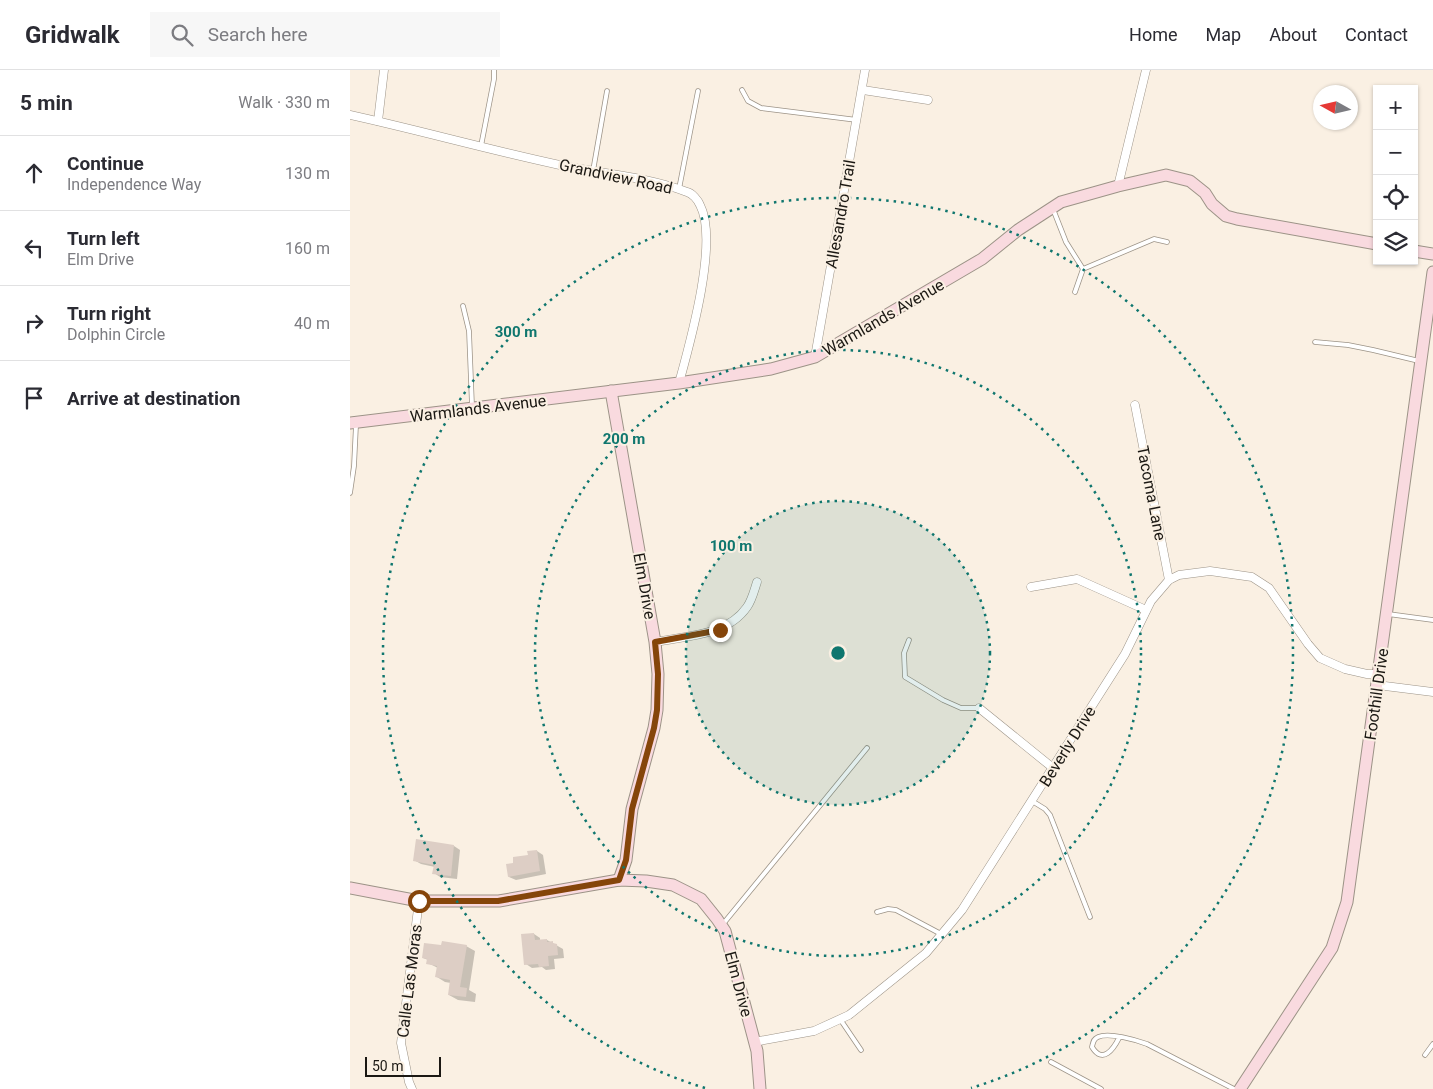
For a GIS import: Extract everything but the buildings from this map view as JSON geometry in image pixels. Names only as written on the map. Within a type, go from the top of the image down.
[{"type":"street","points":[[378,121],[384,70]]},
{"type":"street","name":"Allesandro Trail","points":[[815,357],[865,70]]},
{"type":"street","points":[[1118,186],[1146,70]]},
{"type":"street","points":[[863,90],[928,100]]},
{"type":"street","name":"Grandview Road","points":[[350,115],[594,171],[659,183],[690,192],[699,202],[705,215],[707,240],[692,335],[679,383]]},
{"type":"street","name":"Warmlands Avenue","points":[[353,423],[771,370],[815,357],[982,259],[1018,230],[1061,202],[1166,175],[1190,181],[1205,193],[1212,204],[1226,216],[1373,243]]},
{"type":"street","points":[[1418,252],[1433,254]]},
{"type":"street","name":"Foothill Drive","points":[[1240,1089],[1332,948],[1347,902],[1433,272]]},
{"type":"street","name":"Elm Drive","points":[[611,391],[655,642],[658,674],[657,710],[654,728],[632,809],[626,860],[619,880],[674,885],[701,899],[722,926],[725,931],[758,1058],[760,1089]]},
{"type":"street","name":"Tacoma Lane","points":[[1135,406],[1169,580]]},
{"type":"street","points":[[1169,580],[1179,575],[1210,571],[1252,577],[1269,588],[1320,658],[1345,669],[1367,674],[1378,679],[1433,692]]},
{"type":"street","points":[[1031,587],[1077,579],[1146,610]]},
{"type":"street","name":"Beverly Drive","points":[[754,1042],[814,1031],[850,1015],[926,953],[962,910],[1125,654],[1151,600],[1169,580]]},
{"type":"street","points":[[655,642],[720,630],[731,623],[746,608],[757,582]]},
{"type":"street","points":[[979,708],[1054,768]]},
{"type":"street","points":[[350,888],[419,901],[498,901],[619,880]]},
{"type":"street","name":"Calle Las Moras","points":[[412,1089],[401,1043],[419,901]]},
{"type":"lane","points":[[481,146],[494,79],[494,70]]},
{"type":"lane","points":[[742,90],[748,102],[761,108],[857,120]]},
{"type":"lane","points":[[594,171],[608,91]]},
{"type":"lane","points":[[679,189],[698,91]]},
{"type":"lane","points":[[1052,208],[1066,242],[1083,269]]},
{"type":"lane","points":[[1075,292],[1083,269],[1154,239],[1167,242]]},
{"type":"lane","points":[[463,306],[469,330],[472,408]]},
{"type":"lane","points":[[1315,342],[1373,350],[1421,362]]},
{"type":"lane","points":[[350,493],[354,466],[353,423]]},
{"type":"lane","points":[[1386,614],[1433,620]]},
{"type":"lane","points":[[909,640],[904,653],[905,677],[943,700],[961,708],[979,708]]},
{"type":"lane","points":[[722,926],[867,748]]},
{"type":"lane","points":[[1032,801],[1045,809],[1050,815],[1090,917]]},
{"type":"lane","points":[[877,912],[888,909],[896,910],[941,934]]},
{"type":"lane","points":[[840,1019],[861,1050]]},
{"type":"lane","points":[[1119,1038],[1113,1050],[1106,1054],[1099,1054],[1092,1047],[1093,1041],[1105,1035],[1132,1039],[1147,1044],[1234,1089]]},
{"type":"lane","points":[[1424,1055],[1433,1044]]},
{"type":"lane","points":[[1051,1062],[1101,1089]]},
{"type":"route","points":[[419,901],[498,901],[619,880],[626,860],[632,809],[657,710],[658,674],[655,642],[720,630]]}]
